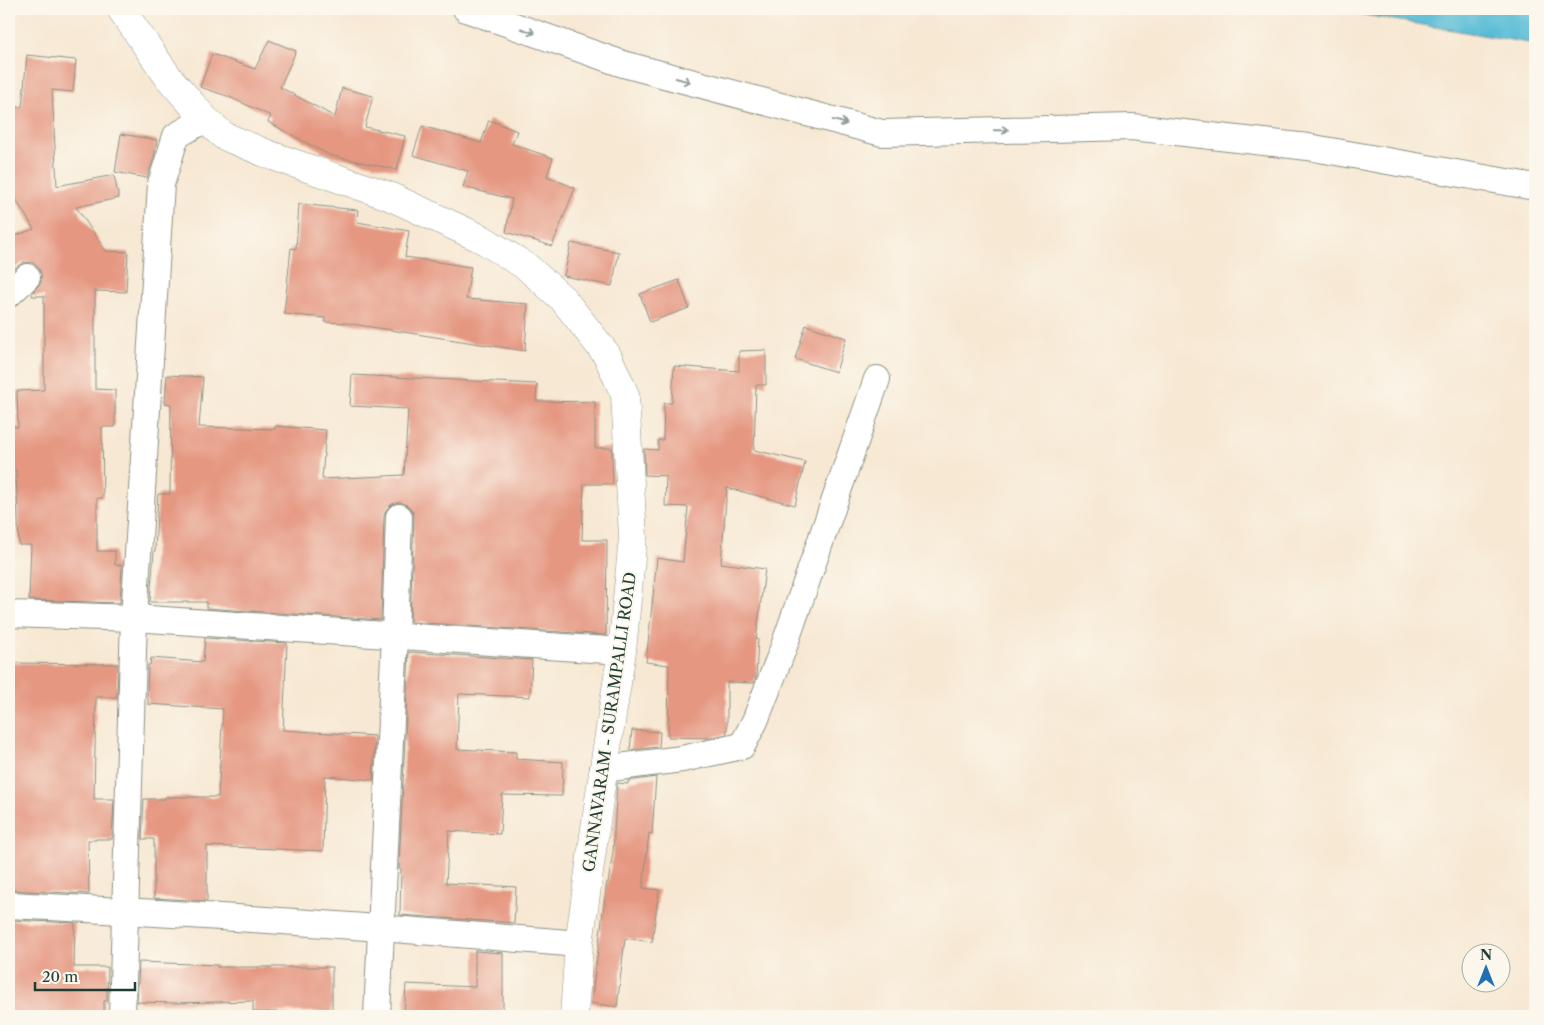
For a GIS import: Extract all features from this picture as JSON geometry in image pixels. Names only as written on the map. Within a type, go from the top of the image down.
[{"type":"main road","name":"GANNAVARAM - SURAMPALLI ROAD","points":[[122,9],[169,78],[205,119],[224,136],[270,155],[389,196],[482,239],[527,267],[563,299],[607,355],[625,395],[633,537],[622,652],[603,769],[579,944],[574,1016]]},
{"type":"street","points":[[466,9],[623,64],[882,133],[1132,127],[1308,147],[1535,187]]},
{"type":"street","points":[[122,1016],[134,618],[161,184],[176,136],[205,119]]},
{"type":"street","points":[[603,769],[682,759],[742,746],[755,721],[783,649],[877,379]]},
{"type":"street","points":[[377,1016],[399,517]]},
{"type":"street","points":[[9,614],[134,618],[622,652]]},
{"type":"street","points":[[9,905],[381,928],[579,944]]},
{"type":"water","points":[[1330,9],[1535,9],[1535,44]]},
{"type":"building","points":[[269,40],[296,51],[280,87],[335,117],[342,88],[373,96],[365,127],[405,136],[397,170],[329,155],[268,122],[271,116],[227,96],[200,87],[212,54],[255,69]]},
{"type":"building","points":[[27,55],[76,60],[73,92],[52,90],[57,186],[114,175],[119,198],[76,207],[106,251],[128,252],[126,292],[95,291],[95,389],[115,390],[115,427],[102,427],[103,498],[97,498],[97,551],[115,551],[115,565],[122,565],[120,603],[29,600],[31,545],[19,545],[16,470],[9,470],[9,426],[18,427],[17,391],[44,390],[44,296],[32,296],[32,293],[41,282],[41,273],[33,263],[24,262],[9,272],[9,238],[34,229],[9,188],[9,175],[12,173],[9,107],[22,107]]},
{"type":"building","points":[[489,120],[517,131],[512,144],[553,158],[547,176],[575,188],[552,246],[506,232],[512,199],[463,187],[468,171],[413,155],[422,126],[481,143]]},
{"type":"building","points":[[121,134],[157,140],[147,178],[115,172]]},
{"type":"building","points":[[299,204],[358,210],[357,222],[409,231],[405,257],[471,267],[466,299],[528,304],[525,351],[346,323],[325,322],[325,318],[284,314],[291,248],[296,249]]},
{"type":"building","points":[[571,243],[619,252],[612,286],[564,276]]},
{"type":"building","points":[[679,280],[689,308],[650,322],[640,294]]},
{"type":"building","points":[[806,325],[846,338],[836,372],[795,359]]},
{"type":"building","points":[[766,350],[766,385],[756,385],[754,450],[805,462],[795,505],[727,488],[721,563],[765,569],[756,639],[758,639],[756,677],[754,683],[727,682],[727,734],[710,738],[668,737],[669,665],[646,662],[657,558],[683,562],[688,507],[665,506],[666,476],[645,475],[644,449],[658,450],[658,440],[663,440],[664,403],[672,403],[674,366],[739,371],[739,351]]},
{"type":"building","points":[[167,375],[203,377],[199,427],[275,429],[275,426],[326,430],[322,479],[404,475],[408,409],[350,406],[352,375],[537,384],[536,401],[595,402],[595,448],[612,448],[613,484],[584,484],[582,540],[607,540],[606,635],[410,622],[414,517],[412,510],[400,502],[392,504],[386,510],[384,516],[381,620],[206,608],[206,602],[150,602],[158,494],[170,494],[171,404],[165,403]]},
{"type":"building","points":[[205,638],[287,643],[283,730],[375,736],[373,780],[325,776],[323,851],[207,846],[207,901],[154,898],[154,839],[142,839],[144,799],[218,797],[223,709],[148,704],[148,665],[150,665],[151,658],[203,662]]},
{"type":"building","points":[[409,652],[532,660],[530,697],[459,694],[457,749],[516,752],[516,759],[563,762],[562,796],[502,795],[500,834],[449,831],[446,883],[516,887],[514,923],[400,915],[401,869],[399,869]]},
{"type":"building","points":[[9,663],[118,664],[117,697],[96,697],[94,799],[114,799],[112,839],[88,840],[89,894],[9,890]]},
{"type":"building","points":[[632,730],[660,732],[659,747],[630,750]]},
{"type":"building","points":[[656,777],[652,834],[649,833],[643,888],[659,890],[652,942],[625,938],[617,1007],[591,1003],[607,882],[613,852],[617,783],[628,784],[628,781]]},
{"type":"building","points":[[9,920],[75,923],[74,967],[108,967],[107,1001],[104,1001],[104,1016],[9,1016]]},
{"type":"building","points":[[475,951],[503,953],[503,1016],[404,1016],[406,984],[475,987]]},
{"type":"building","points":[[139,962],[217,965],[217,967],[332,967],[332,1012],[253,1012],[253,1001],[137,1002]]}]
